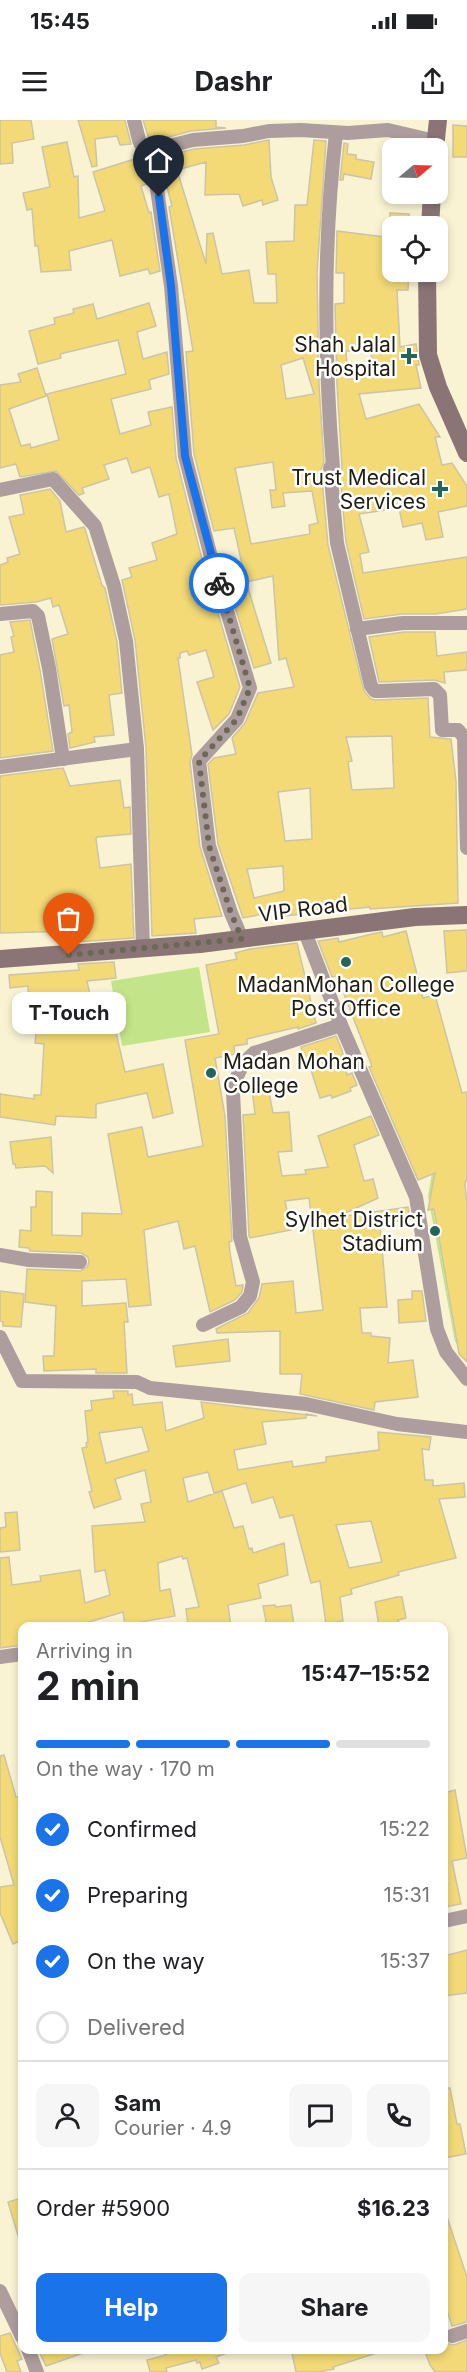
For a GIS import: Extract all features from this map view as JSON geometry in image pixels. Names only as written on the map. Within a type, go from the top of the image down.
[{"type":"street","points":[[134,120],[139,140],[156,175],[171,286],[185,456],[212,561],[250,688],[237,719],[199,761],[209,846],[242,939]]},
{"type":"street","points":[[436,138],[438,120]]},
{"type":"street","points":[[145,152],[193,140],[243,136],[269,131],[301,130],[336,133],[388,130],[413,138]]},
{"type":"street","points":[[336,133],[331,181],[326,317],[327,395],[333,468],[330,468],[337,543],[371,686],[374,689],[434,689],[440,695],[442,730],[458,730],[464,737],[467,848]]},
{"type":"street","points":[[427,282],[428,355],[438,387],[467,453]]},
{"type":"street","points":[[0,489],[53,479],[95,526],[114,586],[126,641],[137,749],[143,949]]},
{"type":"street","points":[[0,614],[33,611],[38,615],[63,759]]},
{"type":"street","points":[[357,629],[403,623],[467,623]]},
{"type":"street","points":[[0,767],[137,749]]},
{"type":"street","name":"VIP Road","points":[[0,959],[143,949],[305,932],[415,917],[467,915]]},
{"type":"street","points":[[305,932],[341,1025],[416,1197],[437,1329],[446,1352],[467,1378]]},
{"type":"street","points":[[203,1325],[241,1307],[250,1296],[253,1282],[240,1237],[232,1092],[236,1076],[245,1061],[254,1053],[341,1025]]},
{"type":"street","points":[[0,1255],[29,1260],[80,1262]]},
{"type":"street","points":[[0,1337],[22,1381],[137,1382],[150,1389],[306,1404],[397,1424],[467,1432]]},
{"type":"street","points":[[0,1657],[18,1655]]},
{"type":"street","points":[[448,1920],[467,1916]]},
{"type":"street","points":[[0,2291],[18,2329]]},
{"type":"street","points":[[452,2336],[467,2331]]},
{"type":"street","points":[[30,2354],[37,2372]]},
{"type":"green space","points":[[199,967],[210,1032],[122,1046],[111,981]]},
{"type":"green space","name":"Sylhet District Stadium","points":[[435,1156],[438,1157],[431,1197],[456,1340],[465,1343],[463,1346],[455,1342],[428,1196]]},
{"type":"building","points":[[0,120],[31,120],[34,139],[12,143],[13,163],[0,164]]},
{"type":"building","points":[[78,120],[125,120],[131,144],[120,145],[117,136],[95,139],[97,166],[92,167]]},
{"type":"building","points":[[143,120],[216,120],[216,127],[226,128],[191,131],[150,142]]},
{"type":"building","points":[[453,125],[467,126],[467,157],[453,157]]},
{"type":"building","points":[[269,140],[271,177],[278,200],[263,205],[262,200],[243,206],[239,194],[205,195],[206,162],[177,170],[206,264],[207,234],[213,233],[222,274],[249,270],[254,303],[277,303],[276,274],[268,274],[266,242],[294,241],[295,205],[307,205],[314,140],[326,141],[317,273],[319,385],[324,462],[321,469],[328,545],[364,691],[375,700],[428,698],[430,737],[451,739],[456,781],[458,903],[370,909],[370,907],[284,916],[283,910],[243,918],[218,844],[208,764],[214,758],[236,754],[232,738],[245,723],[258,693],[294,687],[286,658],[279,660],[273,576],[246,582],[234,528],[214,531],[194,454],[186,352],[193,351],[169,207],[172,206],[157,158],[194,149],[244,145]],"holes":[[[303,358],[314,394],[286,399],[281,365]],[[273,462],[276,490],[270,490],[272,508],[285,506],[283,493],[312,491],[318,523],[309,525],[310,534],[251,544],[235,468]],[[392,736],[394,788],[352,790],[348,762],[352,761],[346,737]],[[310,788],[312,839],[285,841],[278,792]],[[283,866],[284,891],[254,898],[247,869]]]},
{"type":"building","points":[[67,142],[74,177],[78,176],[79,218],[105,211],[93,172],[138,158],[146,178],[147,184],[141,186],[149,213],[151,212],[160,271],[150,274],[148,269],[120,276],[112,240],[69,251],[71,270],[41,272],[38,246],[35,246],[32,209],[27,210],[23,193],[50,187],[42,147]]},
{"type":"building","points":[[344,143],[348,144],[347,154],[356,155],[356,159],[374,162],[371,179],[344,174],[343,180],[340,180]]},
{"type":"building","points":[[390,213],[409,214],[409,216],[390,216]]},
{"type":"building","points":[[337,231],[382,237],[382,282],[408,282],[408,290],[397,290],[400,347],[416,344],[419,365],[416,365],[421,388],[359,394],[366,419],[419,404],[440,437],[435,437],[442,465],[452,463],[467,486],[467,506],[438,512],[443,537],[426,540],[422,523],[403,527],[399,508],[359,514],[369,552],[360,554],[363,573],[467,557],[467,609],[436,614],[402,614],[364,619],[346,542],[340,474],[342,467],[335,304],[344,303],[344,273],[336,273]],"holes":[[[346,351],[371,351],[373,377],[348,379]]]},
{"type":"building","points":[[149,303],[156,326],[137,332],[143,359],[167,352],[169,374],[149,380],[151,389],[111,399],[120,434],[151,425],[148,412],[172,407],[176,458],[203,563],[240,687],[229,714],[213,730],[197,682],[214,677],[206,650],[189,655],[187,651],[180,653],[180,658],[178,658],[192,755],[190,762],[200,847],[222,916],[194,919],[196,933],[152,936],[146,748],[135,640],[122,580],[132,577],[129,568],[157,560],[152,543],[177,534],[169,494],[159,497],[150,467],[132,473],[127,458],[104,465],[109,479],[82,488],[84,493],[79,495],[56,471],[20,477],[16,464],[0,468],[0,385],[21,382],[18,374],[37,368],[46,396],[9,409],[21,446],[30,444],[31,448],[59,440],[47,394],[126,374],[118,340],[60,354],[61,358],[38,364],[29,331],[55,324],[54,318],[74,313],[73,309],[93,304],[97,319]]},
{"type":"building","points":[[50,489],[60,501],[66,532],[84,527],[85,529],[102,585],[105,588],[117,642],[122,693],[109,695],[114,735],[94,737],[95,742],[70,748],[68,734],[72,732],[69,705],[64,706],[52,639],[68,634],[59,605],[53,607],[51,598],[36,602],[0,605],[0,565],[8,562],[7,558],[20,554],[9,517],[24,514],[20,495]]},
{"type":"building","points":[[248,588],[271,663],[254,668],[231,594]]},
{"type":"building","points":[[30,620],[53,751],[0,758],[0,655],[14,652],[11,637],[14,636],[10,622]]},
{"type":"building","points":[[404,632],[435,632],[437,656],[467,652],[467,670],[444,672],[445,683],[434,680],[379,682],[369,637]]},
{"type":"building","points":[[63,768],[70,786],[120,780],[124,808],[130,807],[131,834],[97,837],[96,839],[100,868],[131,864],[134,938],[76,942],[75,931],[0,933],[0,776]]},
{"type":"building","points":[[467,930],[467,971],[447,973],[444,931]]},
{"type":"building","points":[[406,931],[423,998],[435,995],[462,1093],[467,1092],[467,1177],[465,1185],[467,1362],[459,1354],[434,1209],[428,1210],[435,1173],[418,1180],[369,1067],[372,1066],[337,976],[332,977],[318,941],[338,938],[339,942],[382,932],[383,937]]},
{"type":"building","points":[[297,943],[316,1023],[247,1039],[247,1044],[234,1046],[235,1054],[215,1058],[225,1116],[232,1241],[229,1242],[230,1253],[236,1286],[243,1285],[242,1292],[235,1300],[210,1312],[195,1246],[184,1249],[178,1221],[144,1230],[151,1305],[129,1307],[126,1279],[82,1281],[82,1306],[126,1303],[128,1322],[124,1322],[127,1373],[96,1373],[96,1369],[44,1371],[43,1356],[54,1356],[56,1306],[25,1302],[27,1269],[80,1271],[87,1267],[89,1262],[88,1257],[81,1253],[30,1251],[29,1248],[19,1247],[20,1230],[31,1231],[31,1207],[36,1207],[36,1191],[52,1192],[52,1235],[82,1236],[82,1213],[122,1214],[108,1134],[142,1127],[148,1157],[203,1146],[185,1040],[219,1034],[206,965],[237,959],[235,953],[250,949]]},
{"type":"building","points":[[114,962],[116,978],[87,981],[96,1023],[113,1019],[125,1072],[163,1064],[173,1113],[153,1118],[147,1093],[96,1104],[96,1118],[56,1116],[55,1125],[0,1117],[0,1094],[34,1099],[34,1095],[41,1095],[44,1044],[35,1043],[39,1004],[29,1005],[28,986],[10,988],[9,975],[79,970],[78,964]]},
{"type":"building","points":[[336,1036],[342,1050],[347,1075],[352,1073],[357,1085],[350,1088],[351,1091],[332,1098],[331,1095],[320,1098],[310,1067],[305,1068],[301,1047]]},
{"type":"building","points":[[268,1087],[273,1113],[289,1112],[292,1151],[278,1152],[282,1176],[306,1174],[305,1170],[328,1167],[318,1136],[371,1116],[379,1135],[354,1145],[364,1181],[373,1179],[378,1198],[339,1217],[408,1207],[410,1219],[380,1224],[387,1307],[360,1308],[362,1333],[390,1338],[388,1363],[413,1360],[418,1397],[375,1402],[374,1410],[300,1394],[302,1374],[280,1374],[280,1331],[217,1333],[216,1329],[248,1313],[259,1298],[262,1284],[293,1281],[296,1313],[323,1310],[309,1198],[285,1201],[291,1230],[250,1238],[249,1236],[243,1115],[255,1114],[252,1089]]},
{"type":"building","points":[[51,1137],[53,1173],[45,1166],[16,1168],[13,1164],[10,1142]]},
{"type":"building","points":[[0,1291],[24,1294],[21,1327],[3,1326],[3,1322],[0,1321]]},
{"type":"building","points":[[412,1291],[422,1291],[426,1321],[399,1323],[398,1300],[412,1299]]},
{"type":"building","points":[[228,1339],[230,1361],[176,1367],[173,1346]]},
{"type":"building","points":[[113,1391],[128,1391],[128,1395],[132,1394],[133,1405],[162,1402],[166,1431],[204,1418],[201,1402],[306,1415],[306,1418],[262,1422],[266,1444],[234,1450],[238,1470],[292,1461],[293,1467],[326,1462],[326,1457],[379,1450],[378,1432],[431,1437],[429,1450],[422,1449],[425,1480],[433,1480],[433,1486],[464,1483],[465,1497],[439,1499],[456,1558],[398,1572],[399,1575],[351,1589],[352,1594],[340,1597],[343,1621],[326,1622],[320,1581],[311,1583],[293,1515],[280,1518],[273,1497],[252,1503],[246,1483],[214,1493],[208,1472],[183,1478],[188,1502],[222,1491],[234,1528],[243,1526],[249,1549],[252,1548],[253,1553],[284,1543],[288,1575],[258,1584],[261,1598],[228,1605],[230,1622],[188,1622],[186,1609],[199,1607],[187,1558],[183,1559],[182,1556],[158,1563],[160,1591],[170,1589],[175,1616],[142,1622],[125,1622],[123,1612],[89,1622],[18,1622],[18,1646],[0,1648],[0,1558],[9,1557],[12,1585],[41,1581],[40,1576],[80,1570],[85,1603],[110,1595],[105,1570],[95,1572],[92,1526],[145,1522],[141,1504],[151,1502],[145,1470],[115,1479],[121,1499],[94,1508],[82,1448],[87,1447],[88,1442],[85,1411],[92,1410],[91,1401],[114,1398]],"holes":[[[142,1427],[149,1451],[106,1463],[99,1433]],[[371,1521],[382,1562],[349,1568],[336,1525]]]},
{"type":"building","points":[[17,1512],[20,1550],[0,1552],[0,1528],[6,1527],[5,1513]]},
{"type":"building","points":[[402,1597],[406,1618],[398,1620],[399,1622],[378,1622],[375,1602]]},
{"type":"building","points":[[291,1605],[293,1622],[266,1622],[263,1606]]},
{"type":"building","points":[[4,1755],[16,1797],[18,1797],[18,1942],[13,1944],[0,1913],[0,1887],[14,1885],[0,1837],[0,1756]]},
{"type":"building","points":[[455,1790],[467,1858],[452,1861],[461,1904],[448,1906],[448,1792]]},
{"type":"building","points":[[467,1950],[467,1993],[448,1995],[448,1955]]},
{"type":"building","points":[[448,2088],[450,2088],[457,2124],[460,2124],[466,2154],[448,2157]]},
{"type":"building","points":[[18,2199],[18,2236],[8,2202]]},
{"type":"building","points":[[448,2220],[467,2277],[467,2322],[452,2326],[448,2314]]},
{"type":"building","points":[[10,2333],[22,2359],[17,2361],[21,2372],[7,2372],[0,2353],[0,2336]]},
{"type":"building","points":[[467,2340],[467,2372],[435,2372],[426,2354],[448,2354],[448,2344],[454,2345]]},
{"type":"building","points":[[40,2354],[80,2354],[46,2366]]},
{"type":"building","points":[[224,2354],[216,2357],[219,2363],[202,2369],[200,2362],[197,2363],[196,2360],[166,2368],[167,2372],[150,2372],[147,2360],[166,2355]]},
{"type":"building","points":[[292,2354],[374,2354],[333,2367],[334,2369],[319,2372],[296,2372]]},
{"type":"way so far","points":[[69,955],[242,939],[219,880],[209,846],[199,761],[237,719],[250,688],[219,583]]},
{"type":"place","name":"Shah Jalal Hospital","points":[[409,356]]},
{"type":"place","name":"Trust Medical Services","points":[[440,489]]},
{"type":"place","name":"T-Touch","points":[[69,955]]},
{"type":"place","name":"MadanMohan College Post Office","points":[[346,962]]},
{"type":"place","name":"Madan Mohan College","points":[[211,1073]]},
{"type":"place","name":"Sylhet District Stadium","points":[[435,1231]]},
{"type":"route","points":[[159,197],[171,286],[185,456],[219,583]]}]
